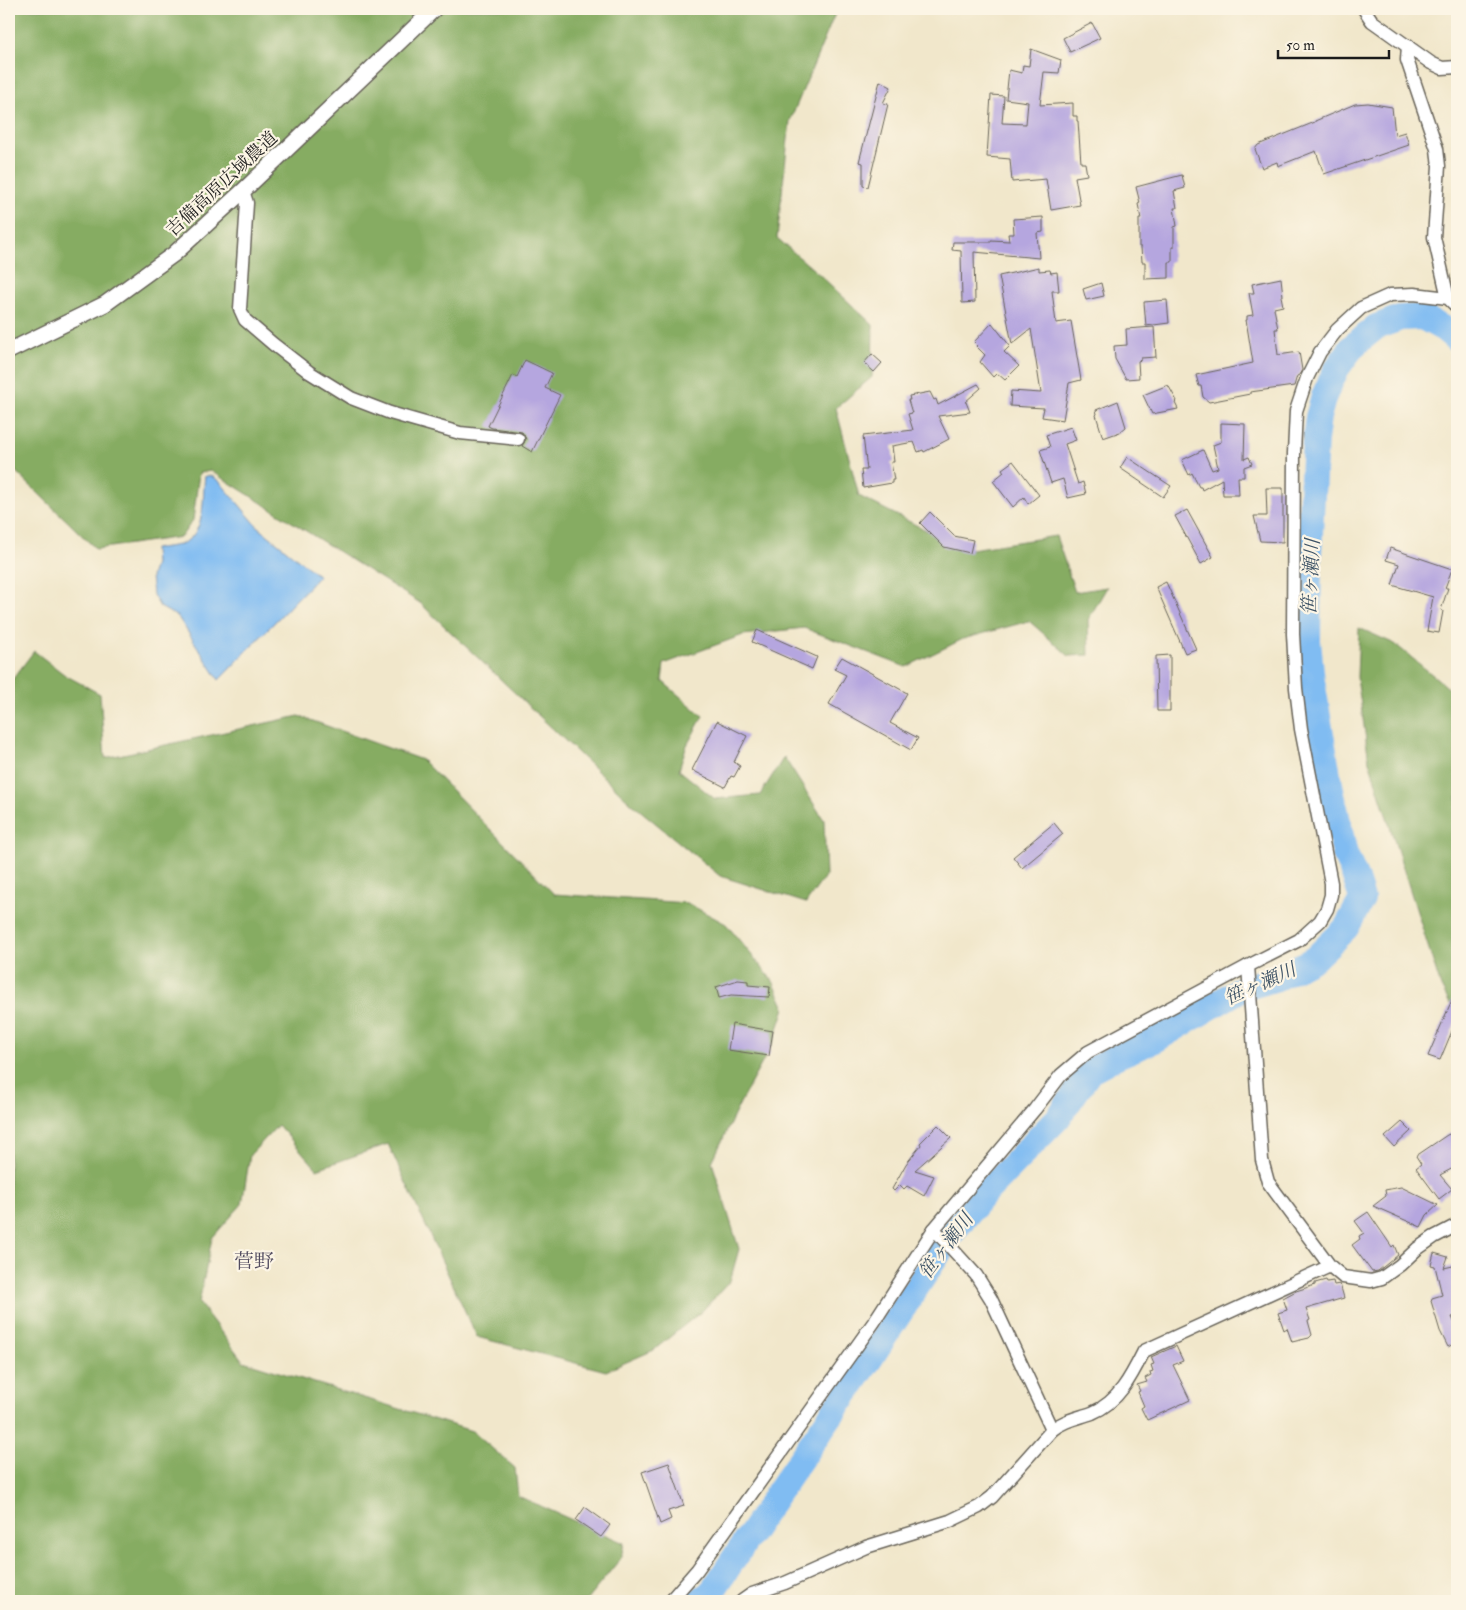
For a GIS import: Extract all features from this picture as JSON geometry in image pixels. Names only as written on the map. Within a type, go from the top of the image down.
[{"type":"street","name":"吉備高原広域農道","points":[[9,351],[105,304],[174,254],[434,9]]},
{"type":"street","points":[[1364,9],[1372,20],[1431,63],[1442,68],[1457,67]]},
{"type":"street","points":[[670,1601],[696,1570],[937,1232],[1061,1075],[1088,1052],[1248,971],[1298,940],[1320,921],[1326,909],[1331,895],[1331,883],[1300,729],[1296,688],[1293,634],[1296,411],[1307,378],[1320,352],[1337,330],[1361,308],[1390,295],[1414,294],[1453,303],[1434,237],[1440,166],[1437,149],[1407,60],[1408,46]]},
{"type":"street","points":[[243,191],[247,203],[240,309],[245,320],[309,372],[351,398],[390,413],[460,433],[518,439]]},
{"type":"street","points":[[1248,971],[1262,1160],[1268,1182],[1330,1266],[1343,1277],[1371,1281],[1382,1278],[1417,1249],[1434,1237],[1457,1225]]},
{"type":"street","points":[[937,1232],[976,1275],[991,1299],[1052,1430]]},
{"type":"street","points":[[742,1601],[752,1594],[785,1584],[866,1547],[950,1521],[979,1507],[992,1498],[1060,1423],[1094,1412],[1121,1392],[1144,1351],[1330,1266]]},
{"type":"green space","points":[[9,9],[837,9],[790,121],[777,238],[873,325],[872,377],[836,408],[859,496],[965,550],[1056,536],[1075,592],[1107,587],[1088,620],[1089,655],[1069,656],[1029,621],[963,639],[906,667],[804,628],[743,635],[664,664],[662,681],[703,716],[686,747],[679,770],[715,799],[760,795],[784,757],[824,820],[826,875],[806,903],[720,876],[631,803],[420,603],[211,471],[199,473],[193,520],[181,537],[96,549],[9,465]]},
{"type":"green space","points":[[1359,628],[1395,644],[1457,695],[1457,1017],[1441,987],[1369,761],[1357,677]]},
{"type":"green space","points":[[34,651],[65,675],[100,694],[105,758],[299,716],[422,760],[554,894],[687,903],[726,924],[773,981],[785,1008],[774,1041],[740,1103],[712,1162],[739,1249],[730,1281],[702,1311],[654,1350],[606,1371],[477,1337],[388,1144],[317,1169],[278,1125],[250,1155],[242,1204],[212,1238],[199,1303],[243,1361],[472,1431],[515,1468],[518,1496],[624,1543],[621,1558],[586,1601],[9,1601],[9,684]]},
{"type":"water","points":[[205,476],[211,476],[219,481],[259,528],[319,576],[219,680],[178,617],[160,607],[153,595],[151,577],[155,564],[154,549],[181,544],[195,532],[202,514]]},
{"type":"building","points":[[1092,23],[1100,38],[1070,52],[1063,38]]},
{"type":"building","points":[[1031,49],[1061,60],[1059,73],[1044,72],[1040,105],[1073,103],[1073,116],[1077,116],[1078,121],[1081,163],[1085,163],[1087,175],[1075,177],[1080,205],[1051,210],[1046,179],[1012,182],[1010,159],[987,157],[991,95],[1004,96],[1002,123],[1026,124],[1028,102],[1006,99],[1009,70],[1022,73],[1023,65],[1029,66]]},
{"type":"building","points":[[880,81],[891,87],[883,103],[888,104],[868,187],[863,186],[863,163],[859,162]]},
{"type":"building","points":[[1368,103],[1392,107],[1395,135],[1405,132],[1409,145],[1324,174],[1316,151],[1278,166],[1277,162],[1262,168],[1255,149],[1258,145],[1355,104]]},
{"type":"building","points":[[1182,175],[1185,188],[1174,191],[1177,208],[1174,208],[1177,226],[1174,227],[1174,247],[1172,247],[1172,262],[1169,262],[1169,278],[1145,279],[1145,262],[1142,262],[1141,247],[1139,247],[1139,219],[1141,219],[1136,187]]},
{"type":"building","points":[[1043,217],[1043,232],[1037,233],[1039,258],[974,252],[975,302],[962,303],[961,251],[952,250],[953,242],[1009,241],[1008,234],[1014,234],[1013,219]]},
{"type":"building","points":[[1039,267],[1039,271],[1050,270],[1051,273],[1057,272],[1059,291],[1052,291],[1056,323],[1071,321],[1081,380],[1069,383],[1063,420],[1042,417],[1044,408],[1010,406],[1011,391],[1041,393],[1031,329],[1012,344],[999,276]]},
{"type":"building","points":[[1281,278],[1283,306],[1274,308],[1278,329],[1275,329],[1278,355],[1299,352],[1302,370],[1297,376],[1294,386],[1250,392],[1250,394],[1209,402],[1203,397],[1196,375],[1253,363],[1246,320],[1247,316],[1253,315],[1249,293],[1254,293],[1252,284]]},
{"type":"building","points":[[1101,283],[1104,296],[1086,300],[1083,289]]},
{"type":"building","points":[[1167,300],[1169,323],[1146,326],[1144,302]]},
{"type":"building","points":[[992,323],[1010,346],[1004,352],[1019,366],[1005,380],[997,373],[993,377],[980,362],[985,355],[974,342]]},
{"type":"building","points":[[1154,327],[1156,357],[1141,358],[1138,361],[1139,378],[1126,379],[1115,359],[1114,346],[1127,345],[1126,329]]},
{"type":"building","points":[[872,354],[882,363],[874,372],[864,363]]},
{"type":"building","points":[[525,360],[552,373],[545,388],[560,395],[532,452],[522,446],[526,439],[522,432],[488,426],[513,375],[517,377]]},
{"type":"building","points":[[978,384],[981,388],[965,402],[970,412],[938,416],[949,439],[924,452],[923,450],[918,452],[914,442],[892,446],[894,462],[891,462],[894,480],[892,480],[892,483],[863,488],[861,470],[867,470],[863,436],[913,430],[908,414],[912,413],[908,400],[910,400],[909,396],[930,392],[938,405]]},
{"type":"building","points":[[1168,385],[1177,401],[1175,403],[1178,409],[1152,414],[1143,395]]},
{"type":"building","points":[[1118,401],[1126,427],[1120,432],[1103,438],[1096,410]]},
{"type":"building","points":[[1221,423],[1245,424],[1244,459],[1249,457],[1252,464],[1244,467],[1244,477],[1238,477],[1239,495],[1223,495],[1222,479],[1202,490],[1192,473],[1189,475],[1182,460],[1203,450],[1212,470],[1218,468],[1213,445],[1221,442]]},
{"type":"building","points":[[1071,427],[1076,440],[1065,444],[1078,484],[1083,482],[1086,494],[1068,498],[1063,479],[1051,483],[1040,450],[1050,447],[1046,435]]},
{"type":"building","points":[[1127,457],[1171,486],[1163,497],[1120,468]]},
{"type":"building","points":[[1013,461],[1039,495],[1028,504],[1024,497],[1013,507],[993,481],[1004,472],[1002,469]]},
{"type":"building","points":[[1266,488],[1283,488],[1283,542],[1260,541],[1254,516],[1267,516]]},
{"type":"building","points":[[1187,510],[1213,557],[1201,564],[1175,516]]},
{"type":"building","points":[[930,512],[954,536],[973,540],[970,553],[944,547],[920,523]]},
{"type":"building","points":[[1390,548],[1452,569],[1445,588],[1448,588],[1441,610],[1443,611],[1439,633],[1427,631],[1433,597],[1392,585],[1399,564],[1386,560]]},
{"type":"building","points":[[1166,582],[1196,649],[1185,653],[1156,587]]},
{"type":"building","points":[[757,630],[817,657],[812,669],[752,642]]},
{"type":"building","points":[[1170,655],[1170,711],[1157,711],[1156,656]]},
{"type":"building","points":[[842,657],[907,693],[890,723],[918,738],[911,750],[829,704],[846,675],[834,669]]},
{"type":"building","points":[[717,721],[747,736],[734,762],[740,766],[734,777],[731,776],[725,787],[692,770]]},
{"type":"building","points":[[1054,823],[1063,834],[1022,868],[1013,857]]},
{"type":"building","points":[[738,980],[748,981],[748,985],[770,987],[769,997],[731,995],[719,998],[716,987]]},
{"type":"building","points":[[1457,988],[1457,1019],[1440,1060],[1428,1056]]},
{"type":"building","points":[[732,1024],[773,1031],[769,1056],[728,1050]]},
{"type":"building","points":[[1402,1122],[1411,1131],[1394,1147],[1385,1137]]},
{"type":"building","points":[[938,1125],[951,1138],[915,1170],[934,1176],[924,1196],[907,1186],[904,1189],[900,1185],[894,1191],[892,1189],[906,1164],[921,1145],[920,1143]]},
{"type":"building","points":[[1457,1131],[1457,1166],[1440,1175],[1452,1189],[1439,1199],[1416,1168],[1421,1164],[1416,1156],[1447,1135]]},
{"type":"building","points":[[1401,1187],[1438,1205],[1427,1215],[1421,1227],[1373,1206],[1386,1196],[1385,1190]]},
{"type":"building","points":[[1368,1212],[1392,1247],[1394,1245],[1398,1255],[1378,1271],[1372,1272],[1352,1245],[1364,1233],[1355,1221]]},
{"type":"building","points":[[1434,1253],[1448,1257],[1444,1268],[1457,1265],[1457,1316],[1452,1317],[1457,1328],[1457,1342],[1448,1347],[1440,1331],[1431,1301],[1432,1298],[1442,1295],[1435,1266],[1431,1265]]},
{"type":"building","points":[[1326,1280],[1327,1282],[1333,1281],[1334,1285],[1340,1284],[1344,1298],[1306,1309],[1312,1335],[1309,1338],[1292,1342],[1287,1328],[1284,1330],[1278,1313],[1287,1310],[1283,1298]]},
{"type":"building","points":[[1176,1346],[1183,1361],[1173,1365],[1190,1400],[1147,1420],[1141,1408],[1144,1406],[1137,1385],[1147,1382],[1145,1378],[1151,1375],[1150,1372],[1153,1371],[1151,1365],[1154,1364],[1151,1357]]},
{"type":"building","points":[[669,1463],[684,1506],[668,1511],[671,1519],[660,1524],[642,1472]]},
{"type":"building","points":[[585,1507],[610,1525],[601,1537],[576,1520]]},
{"type":"waterway","name":"笹ヶ瀬川","points":[[698,1601],[711,1593],[872,1356],[951,1234],[983,1195],[1058,1118],[1091,1070],[1117,1056],[1155,1040],[1241,989],[1277,978],[1314,959],[1346,928],[1362,899],[1345,854],[1328,775],[1312,681],[1308,641],[1309,553],[1318,417],[1324,396],[1337,368],[1353,346],[1376,327],[1400,318],[1422,317],[1444,329],[1457,340]]},
{"type":"district","name":"菅野","points":[[254,1261]]}]
